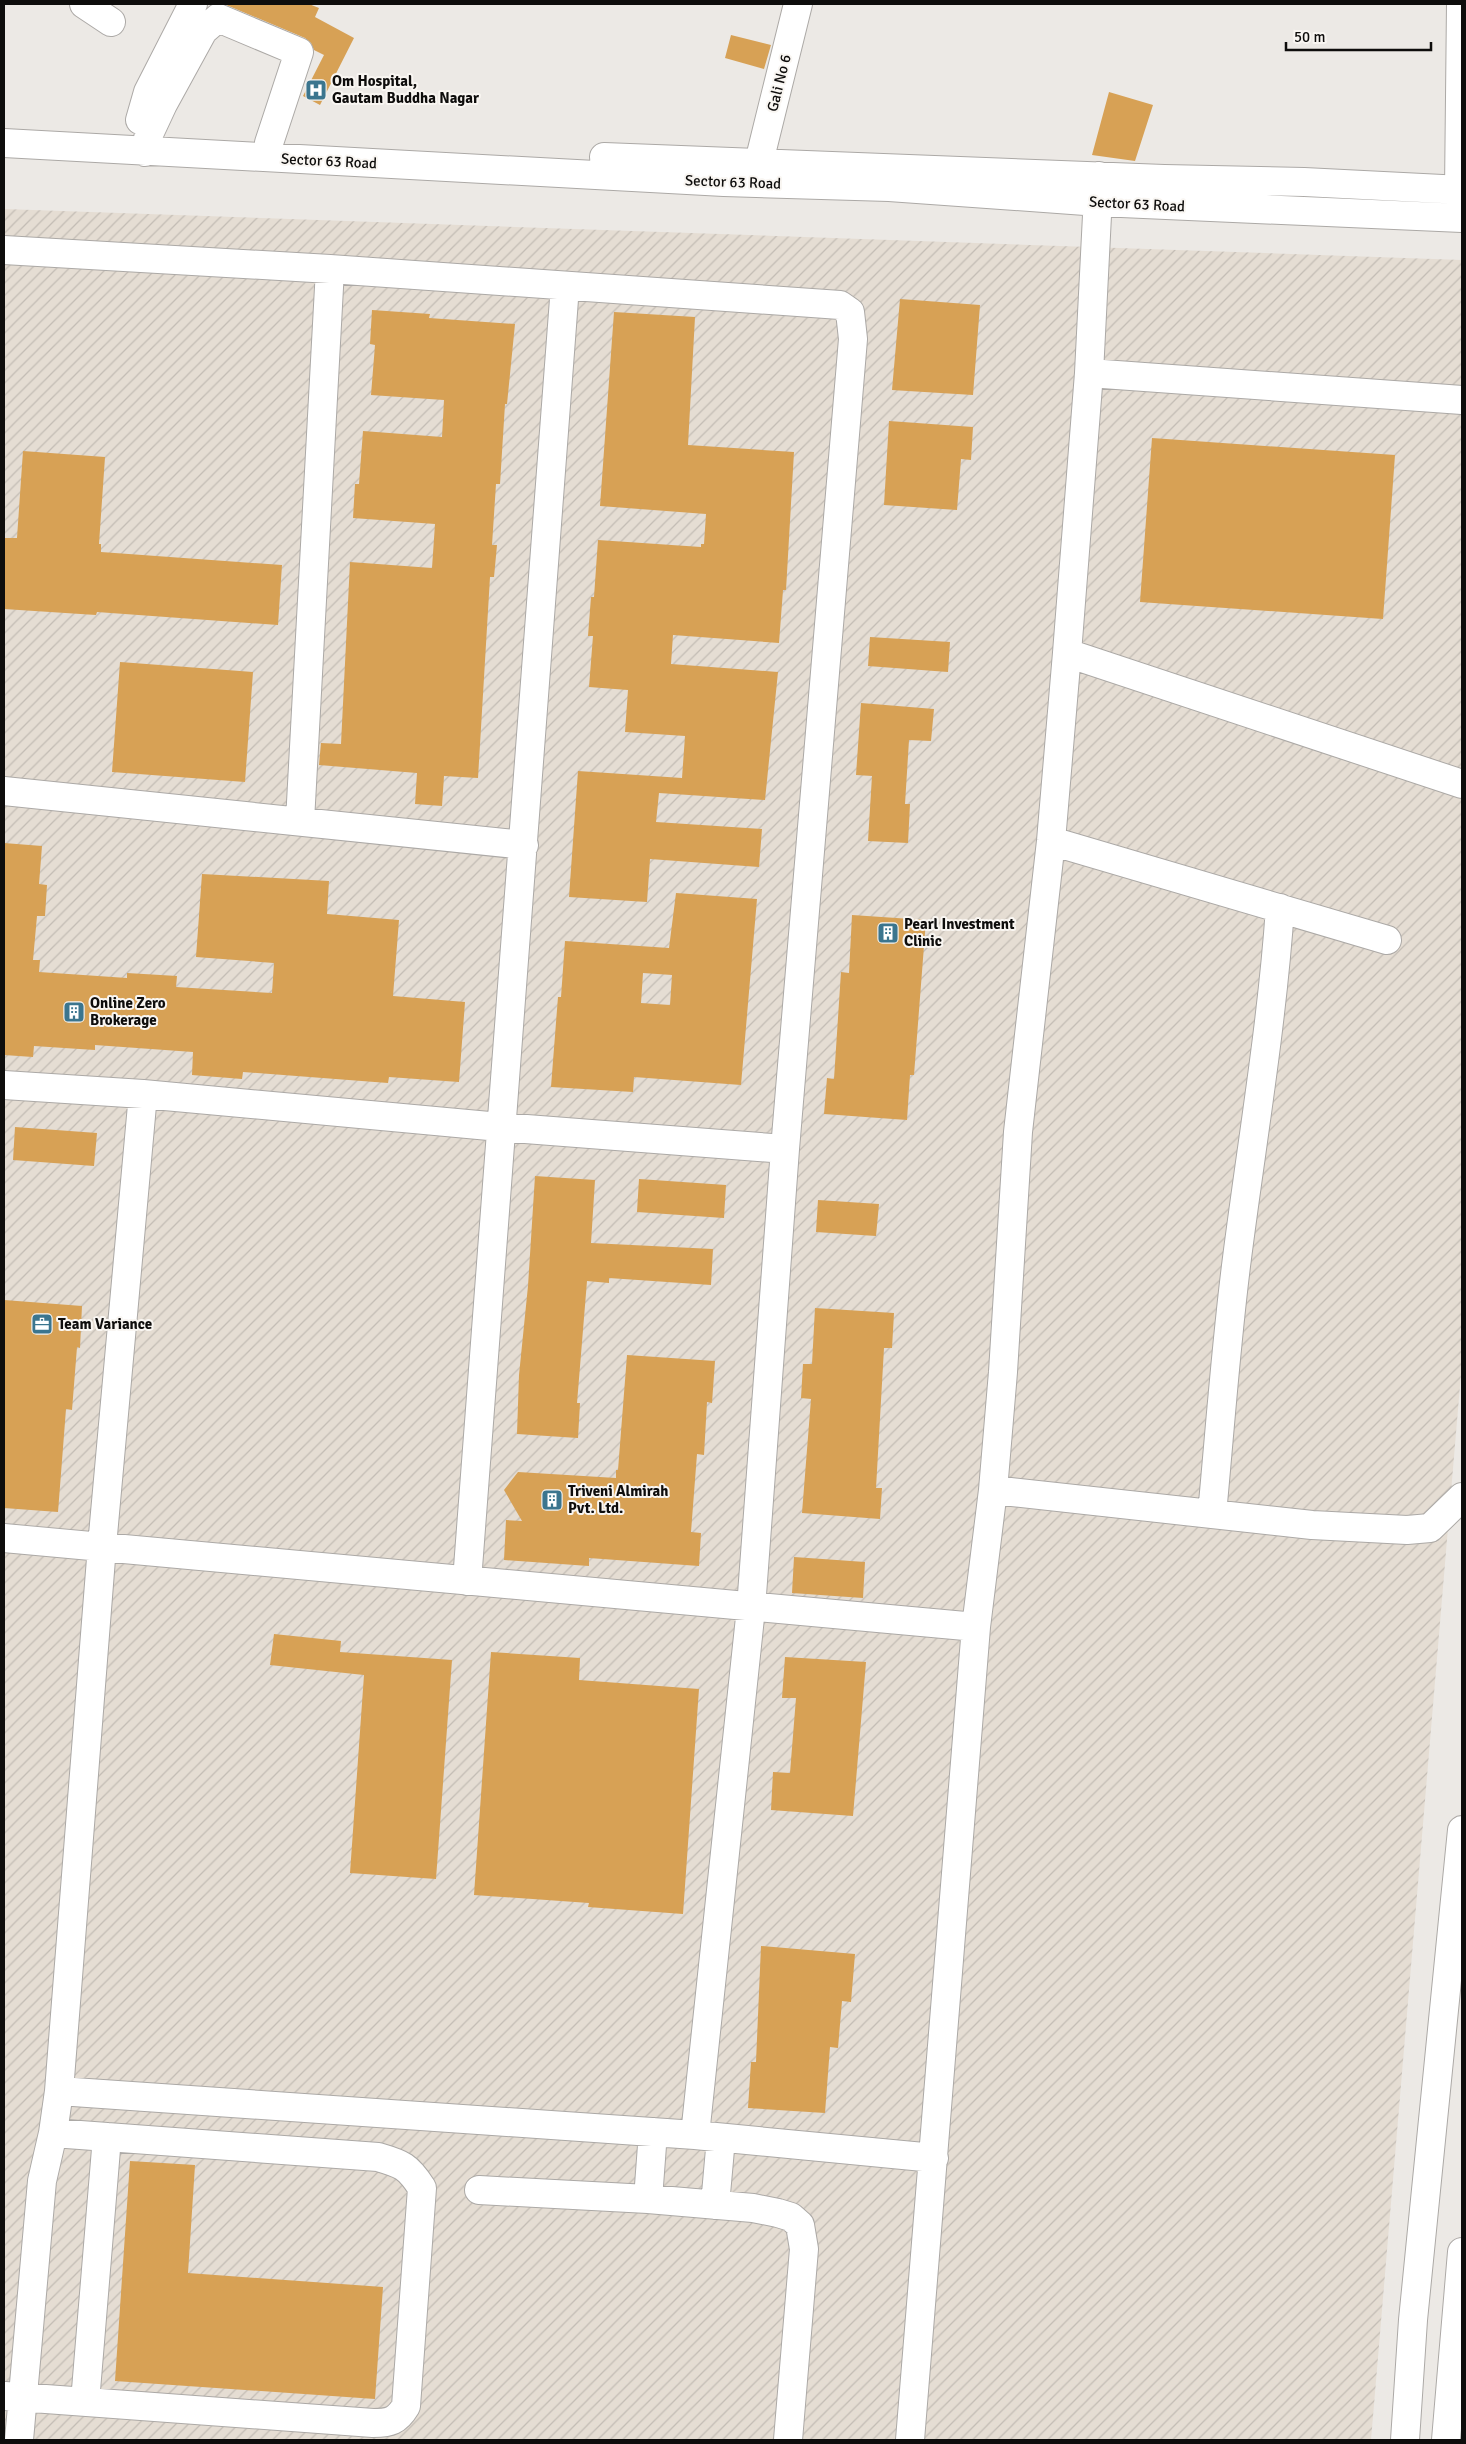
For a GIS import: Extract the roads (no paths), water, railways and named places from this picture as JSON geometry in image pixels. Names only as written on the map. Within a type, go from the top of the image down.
[{"type":"street","points":[[84,4],[111,22]]},
{"type":"street","points":[[143,140],[148,92],[193,4]]},
{"type":"street","name":"Gali No 6","points":[[759,162],[798,4]]},
{"type":"street","points":[[1460,190],[1461,4]]},
{"type":"street","points":[[143,140],[203,31],[218,18],[299,52],[269,142]]},
{"type":"street","name":"Sector 63 Road","points":[[4,126],[143,140],[724,182],[889,187],[1099,189],[1304,182],[1460,190]]},
{"type":"street","name":"Sector 63 Road","points":[[4,144],[143,140],[269,142],[759,162],[1462,218]]},
{"type":"street","points":[[910,2440],[976,1627],[993,1490],[1018,1132],[1051,841],[1067,653],[1089,373],[1099,189]]},
{"type":"street","points":[[4,250],[330,268],[840,305],[850,312],[852,320],[852,349],[785,1149],[751,1608],[708,2137],[714,2205]]},
{"type":"street","points":[[300,821],[330,268]]},
{"type":"street","points":[[467,1582],[565,286]]},
{"type":"street","points":[[1089,373],[1462,400]]},
{"type":"street","points":[[1067,653],[1462,784]]},
{"type":"street","points":[[4,791],[524,845]]},
{"type":"street","points":[[1051,841],[1388,940]]},
{"type":"street","points":[[1212,1514],[1229,1328],[1257,1101],[1275,987],[1280,908]]},
{"type":"street","points":[[4,1085],[143,1094],[500,1127],[785,1149]]},
{"type":"street","points":[[19,2440],[42,2181],[53,2133],[59,2091],[102,1546],[143,1094]]},
{"type":"street","points":[[993,1490],[1312,1525],[1425,1529],[1430,1528],[1462,1497]]},
{"type":"street","points":[[4,1538],[467,1582],[976,1627]]},
{"type":"street","points":[[1405,2440],[1414,2311],[1462,1830]]},
{"type":"street","points":[[59,2091],[653,2132],[934,2158]]},
{"type":"street","points":[[648,2199],[653,2132]]},
{"type":"street","points":[[22,2397],[373,2422],[390,2422],[400,2416],[406,2406],[422,2188],[412,2171],[401,2163],[378,2157],[53,2133]]},
{"type":"street","points":[[85,2402],[107,2137]]},
{"type":"street","points":[[479,2190],[648,2199],[778,2213],[791,2217],[800,2225],[803,2234],[788,2440]]},
{"type":"street","points":[[1446,2440],[1462,2252]]},
{"type":"street","points":[[22,2397],[37,2440]]},
{"type":"place","name":"Om Hospital, Gautam Buddha Nagar","points":[[316,90]]},
{"type":"place","name":"Pearl Investment Clinic","points":[[888,933]]},
{"type":"place","name":"Online Zero Brokerage","points":[[74,1012]]},
{"type":"place","name":"Team Variance","points":[[42,1324]]},
{"type":"place","name":"Triveni Almirah Pvt. Ltd.","points":[[552,1500]]}]
